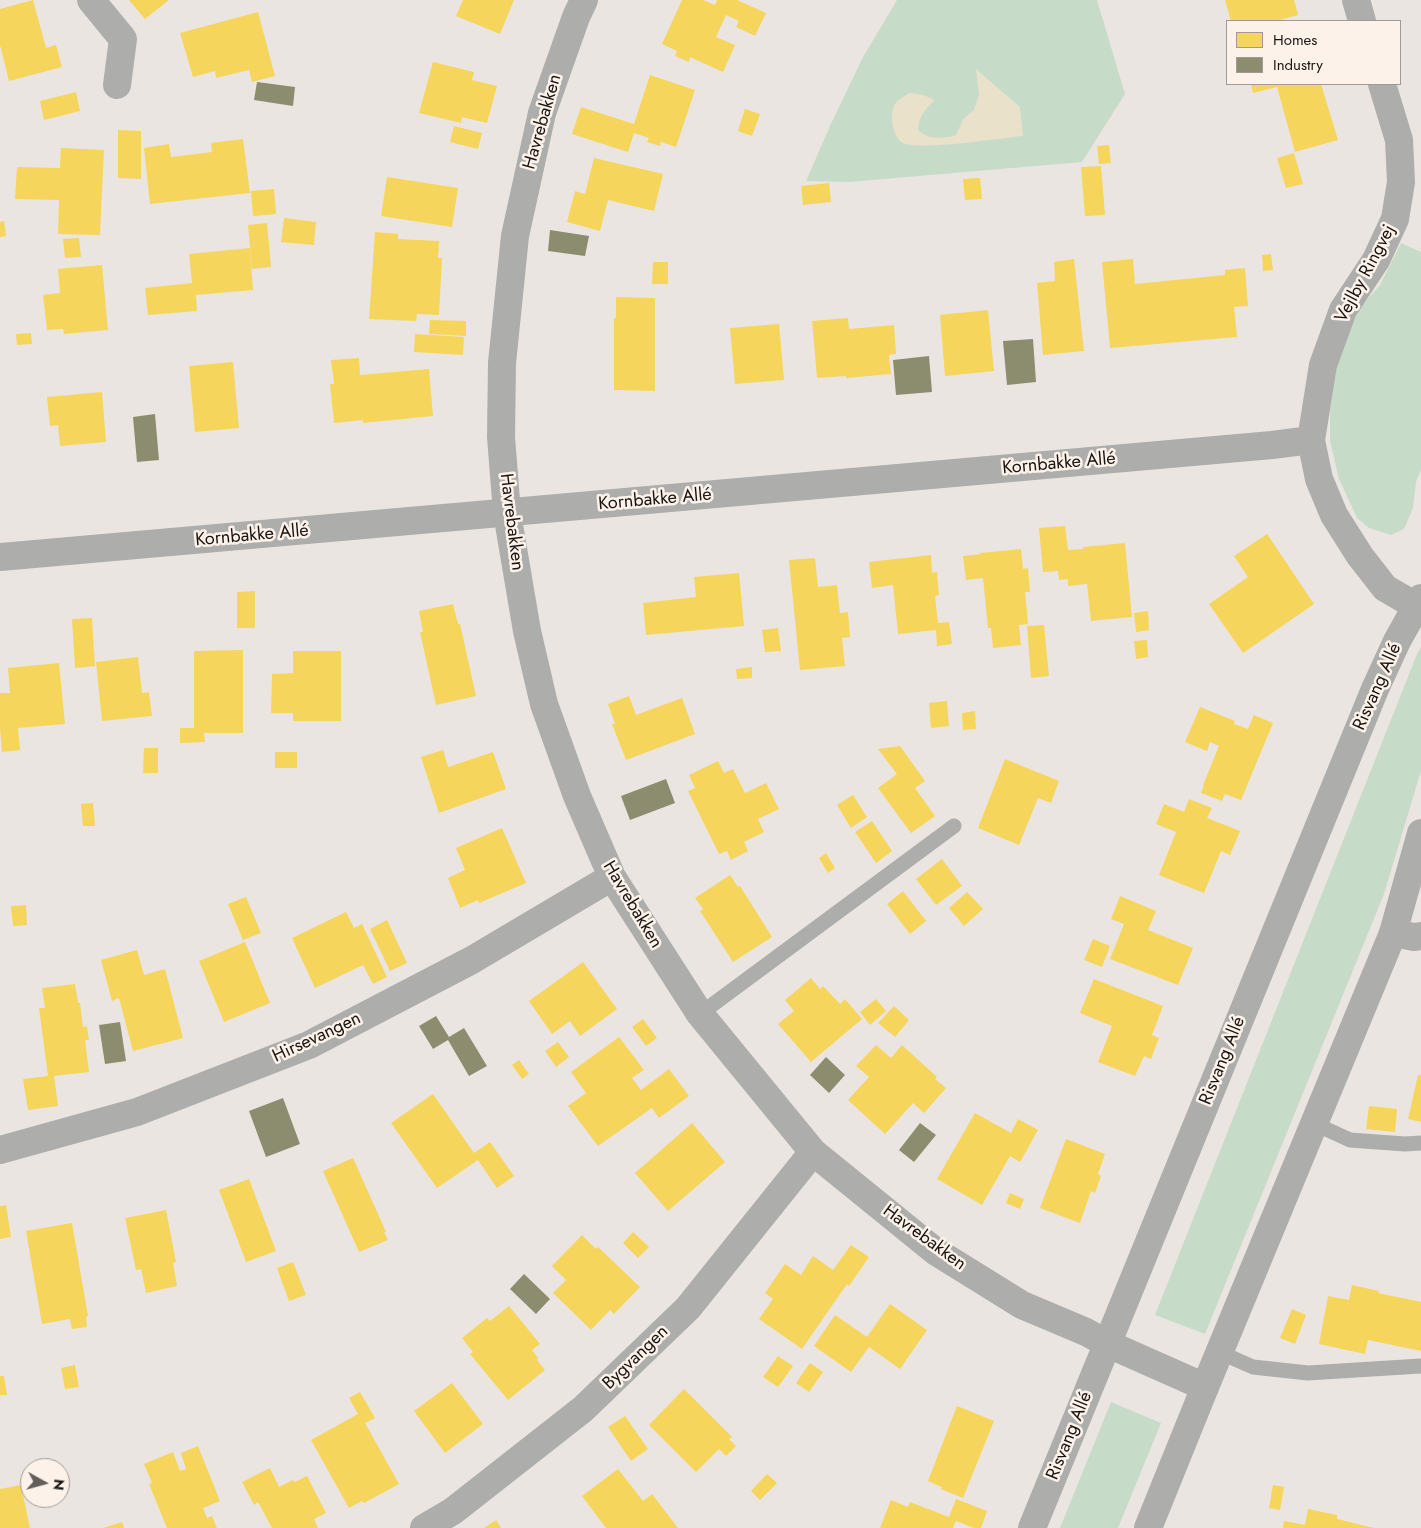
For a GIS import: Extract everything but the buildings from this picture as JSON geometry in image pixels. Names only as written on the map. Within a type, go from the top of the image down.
[{"type":"street","points":[[91,0],[123,39],[117,85]]},
{"type":"street","name":"Havrebakken","points":[[584,0],[576,17],[542,114],[515,236],[502,362],[501,437],[507,513],[527,631],[544,704],[577,796],[612,877],[700,1014],[813,1152],[935,1251],[1022,1304],[1205,1387]]},
{"type":"street","points":[[1356,0],[1362,20]]},
{"type":"street","name":"Vejlby Ringvej","points":[[1382,85],[1399,140],[1401,182],[1395,218],[1376,260],[1343,310],[1323,365],[1311,440],[1319,478],[1326,497],[1334,515],[1360,556],[1385,588],[1418,602]]},
{"type":"street","name":"Kornbakke Allé","points":[[0,557],[1228,449],[1311,440]]},
{"type":"street","name":"Risvang Allé","points":[[1032,1528],[1375,689],[1397,641],[1418,602]]},
{"type":"street","points":[[1148,1528],[1313,1123],[1393,933],[1421,833]]},
{"type":"street","name":"Hirsevangen","points":[[0,1150],[138,1112],[309,1045],[472,960],[612,877]]},
{"type":"street","points":[[1393,933],[1414,937],[1421,936]]},
{"type":"street","name":"Bygvangen","points":[[424,1528],[453,1512],[583,1409],[625,1369],[688,1308],[813,1152]]},
{"type":"lane","points":[[700,1014],[954,826]]},
{"type":"lane","points":[[1313,1123],[1335,1131],[1350,1140],[1405,1144],[1421,1143]]},
{"type":"lane","points":[[1219,1352],[1253,1367],[1308,1373],[1421,1366]]},
{"type":"green space","points":[[897,0],[1097,0],[1125,94],[1082,162],[849,182],[806,181],[862,59]]},
{"type":"green space","points":[[1401,243],[1421,252],[1421,470],[1416,482],[1413,508],[1404,529],[1391,535],[1369,528],[1357,518],[1339,479],[1330,441],[1330,411],[1336,370],[1346,336],[1360,308],[1380,285]]},
{"type":"green space","points":[[1421,647],[1421,771],[1384,894],[1205,1334],[1155,1315]]},
{"type":"green space","points":[[1111,1402],[1161,1423],[1118,1528],[1060,1528]]},
{"type":"sand","points":[[976,69],[1020,107],[1023,136],[926,146],[903,143],[898,139],[893,126],[893,109],[899,100],[910,93],[923,95],[935,100],[923,113],[918,130],[927,136],[936,138],[956,135],[963,119],[974,110],[979,95]]}]
